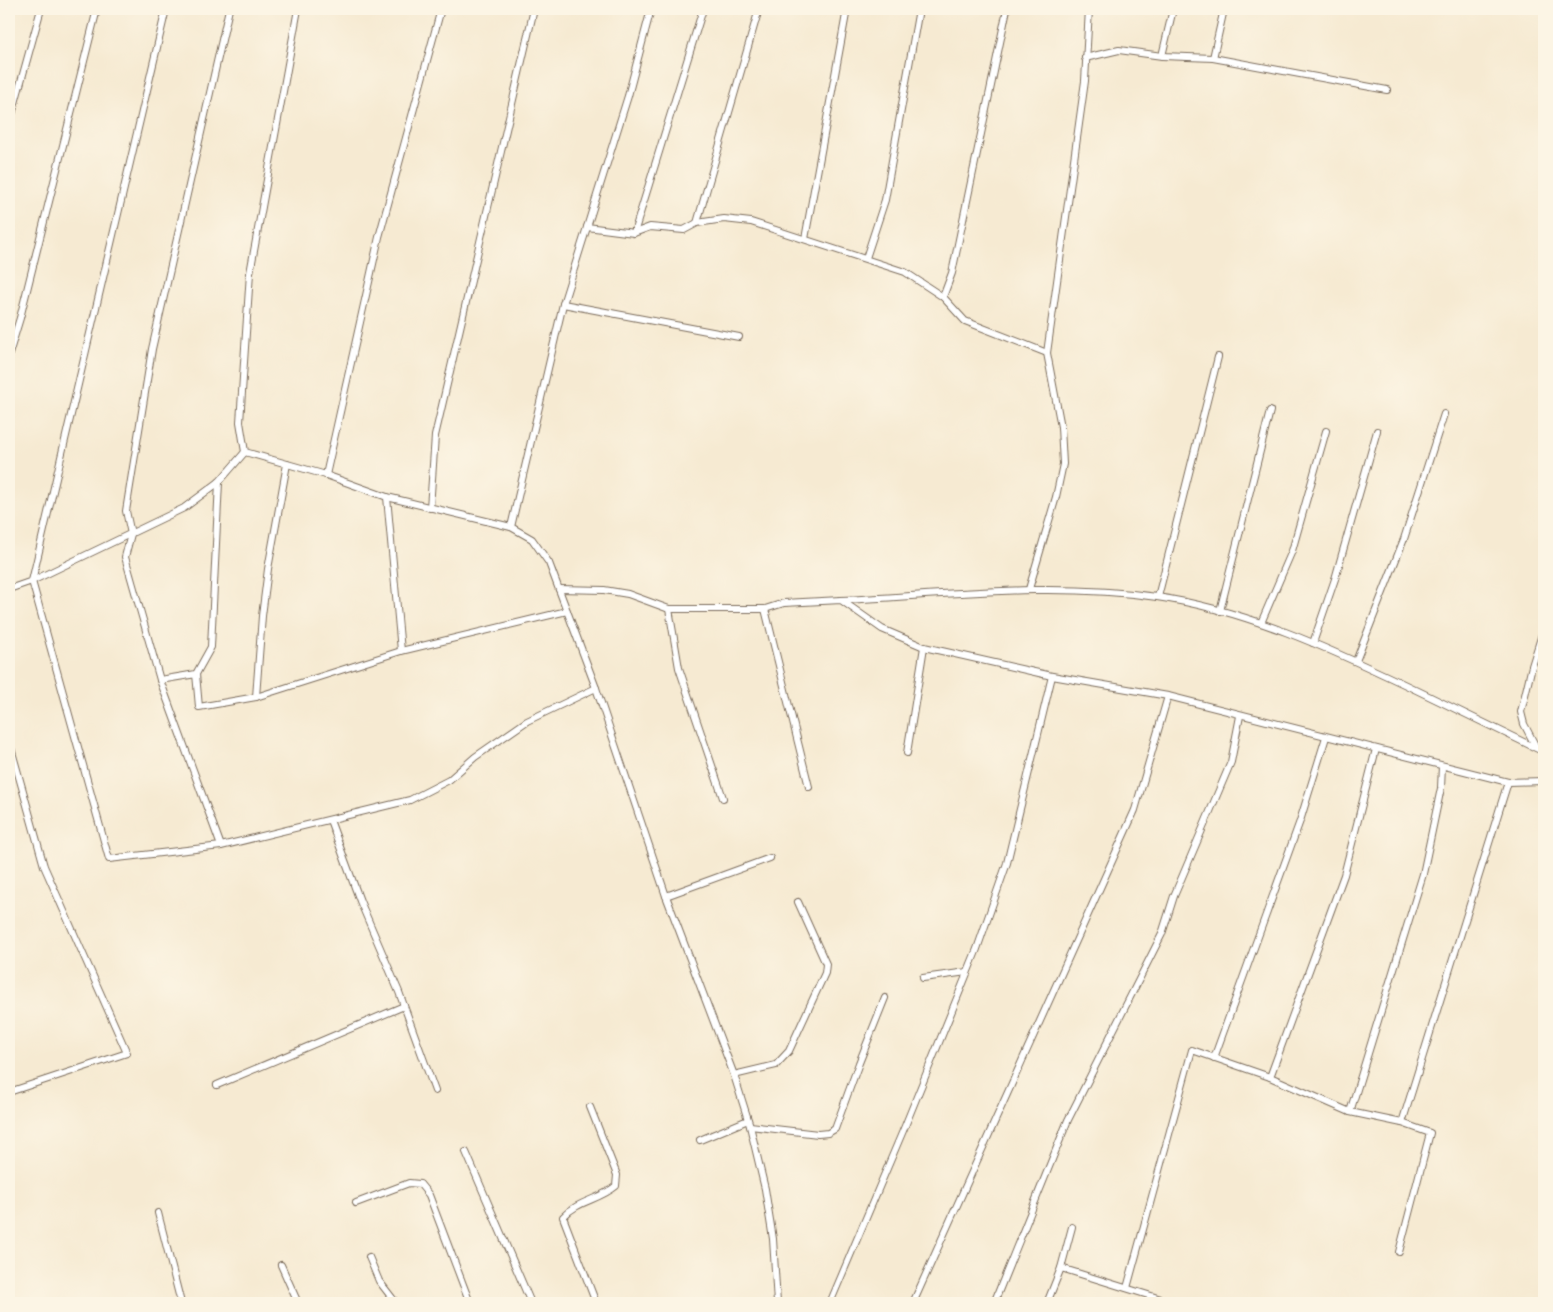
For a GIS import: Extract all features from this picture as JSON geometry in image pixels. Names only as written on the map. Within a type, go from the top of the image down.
[{"type":"street","points":[[9,125],[41,9]]},
{"type":"street","points":[[9,354],[20,318],[97,9]]},
{"type":"street","points":[[166,9],[32,582],[109,859],[221,846],[410,800],[449,780],[475,757],[526,720],[596,688]]},
{"type":"street","points":[[221,846],[160,680],[125,556],[131,534],[126,511],[152,349],[229,9]]},
{"type":"street","points":[[245,452],[240,422],[250,273],[298,9]]},
{"type":"street","points":[[326,475],[379,237],[441,9]]},
{"type":"street","points":[[430,508],[434,436],[534,9]]},
{"type":"street","points":[[511,527],[563,304],[628,96],[651,9]]},
{"type":"street","points":[[634,233],[703,9]]},
{"type":"street","points":[[698,223],[759,9]]},
{"type":"street","points":[[805,239],[847,9]]},
{"type":"street","points":[[866,258],[885,200],[919,9]]},
{"type":"street","points":[[943,297],[952,273],[1007,9]]},
{"type":"street","points":[[1029,589],[1064,464],[1061,427],[1047,353],[1085,81],[1089,9]]},
{"type":"street","points":[[1162,56],[1173,9]]},
{"type":"street","points":[[1213,58],[1224,9]]},
{"type":"street","points":[[1085,58],[1119,50],[1162,56],[1213,58],[1387,90]]},
{"type":"street","points":[[587,226],[634,233],[650,227],[684,230],[698,223],[724,219],[751,222],[905,272],[943,297],[966,321],[1047,353]]},
{"type":"street","points":[[563,304],[740,337]]},
{"type":"street","points":[[1158,597],[1218,357]]},
{"type":"street","points":[[1220,611],[1270,411]]},
{"type":"street","points":[[1356,661],[1404,539],[1444,414]]},
{"type":"street","points":[[1261,623],[1292,551],[1326,430]]},
{"type":"street","points":[[1313,643],[1335,579],[1377,432]]},
{"type":"street","points":[[9,589],[32,582],[184,508],[219,482],[245,452]]},
{"type":"street","points":[[245,452],[326,475],[387,497],[511,527],[532,539],[549,563],[596,688],[666,896],[734,1075],[749,1123],[765,1189],[773,1238],[777,1303]]},
{"type":"street","points":[[256,697],[264,597],[287,464]]},
{"type":"street","points":[[219,482],[211,647],[196,674],[199,707],[256,697],[401,651],[567,611]]},
{"type":"street","points":[[387,497],[401,651]]},
{"type":"street","points":[[559,589],[604,590],[628,594],[669,609],[765,608],[784,603],[1029,589],[1102,591],[1158,597],[1220,611],[1261,623],[1313,643],[1356,661],[1544,752]]},
{"type":"street","points":[[841,600],[882,629],[924,647],[1052,676],[1168,696],[1240,716],[1508,782],[1544,781]]},
{"type":"street","points":[[765,608],[809,787]]},
{"type":"street","points":[[669,609],[679,668],[723,798]]},
{"type":"street","points":[[1536,747],[1524,724],[1521,712],[1532,666],[1544,628]]},
{"type":"street","points":[[907,754],[924,647]]},
{"type":"street","points":[[160,680],[196,674]]},
{"type":"street","points":[[830,1303],[977,949],[1007,864],[1052,676]]},
{"type":"street","points":[[913,1303],[1135,810],[1168,696]]},
{"type":"street","points":[[994,1303],[1068,1120],[1162,934],[1174,896],[1231,762],[1240,716]]},
{"type":"street","points":[[1214,1058],[1300,821],[1326,737]]},
{"type":"street","points":[[9,741],[44,866],[127,1053],[9,1092]]},
{"type":"street","points":[[1270,1077],[1344,875],[1376,749]]},
{"type":"street","points":[[1350,1112],[1423,874],[1442,788],[1442,766]]},
{"type":"street","points":[[1402,1123],[1508,782]]},
{"type":"street","points":[[330,820],[360,901],[404,1006],[435,1091]]},
{"type":"street","points":[[666,896],[770,858]]},
{"type":"street","points":[[734,1075],[776,1065],[789,1052],[826,973],[826,964],[798,902]]},
{"type":"street","points":[[923,978],[967,972]]},
{"type":"street","points":[[700,1140],[749,1123],[818,1134],[828,1133],[835,1129],[885,998]]},
{"type":"street","points":[[217,1085],[404,1006]]},
{"type":"street","points":[[1127,1288],[1192,1050],[1270,1077],[1350,1112],[1402,1123],[1430,1132],[1399,1252]]},
{"type":"street","points":[[590,1107],[617,1176],[616,1186],[606,1194],[570,1209],[563,1217],[596,1303]]},
{"type":"street","points":[[466,1152],[531,1303]]},
{"type":"street","points":[[356,1203],[409,1183],[420,1184],[429,1195],[470,1303]]},
{"type":"street","points":[[158,1213],[181,1303]]},
{"type":"street","points":[[1047,1303],[1061,1268],[1072,1226]]},
{"type":"street","points":[[369,1257],[379,1281],[396,1303]]},
{"type":"street","points":[[281,1265],[298,1303]]},
{"type":"street","points":[[1061,1268],[1174,1303]]}]
